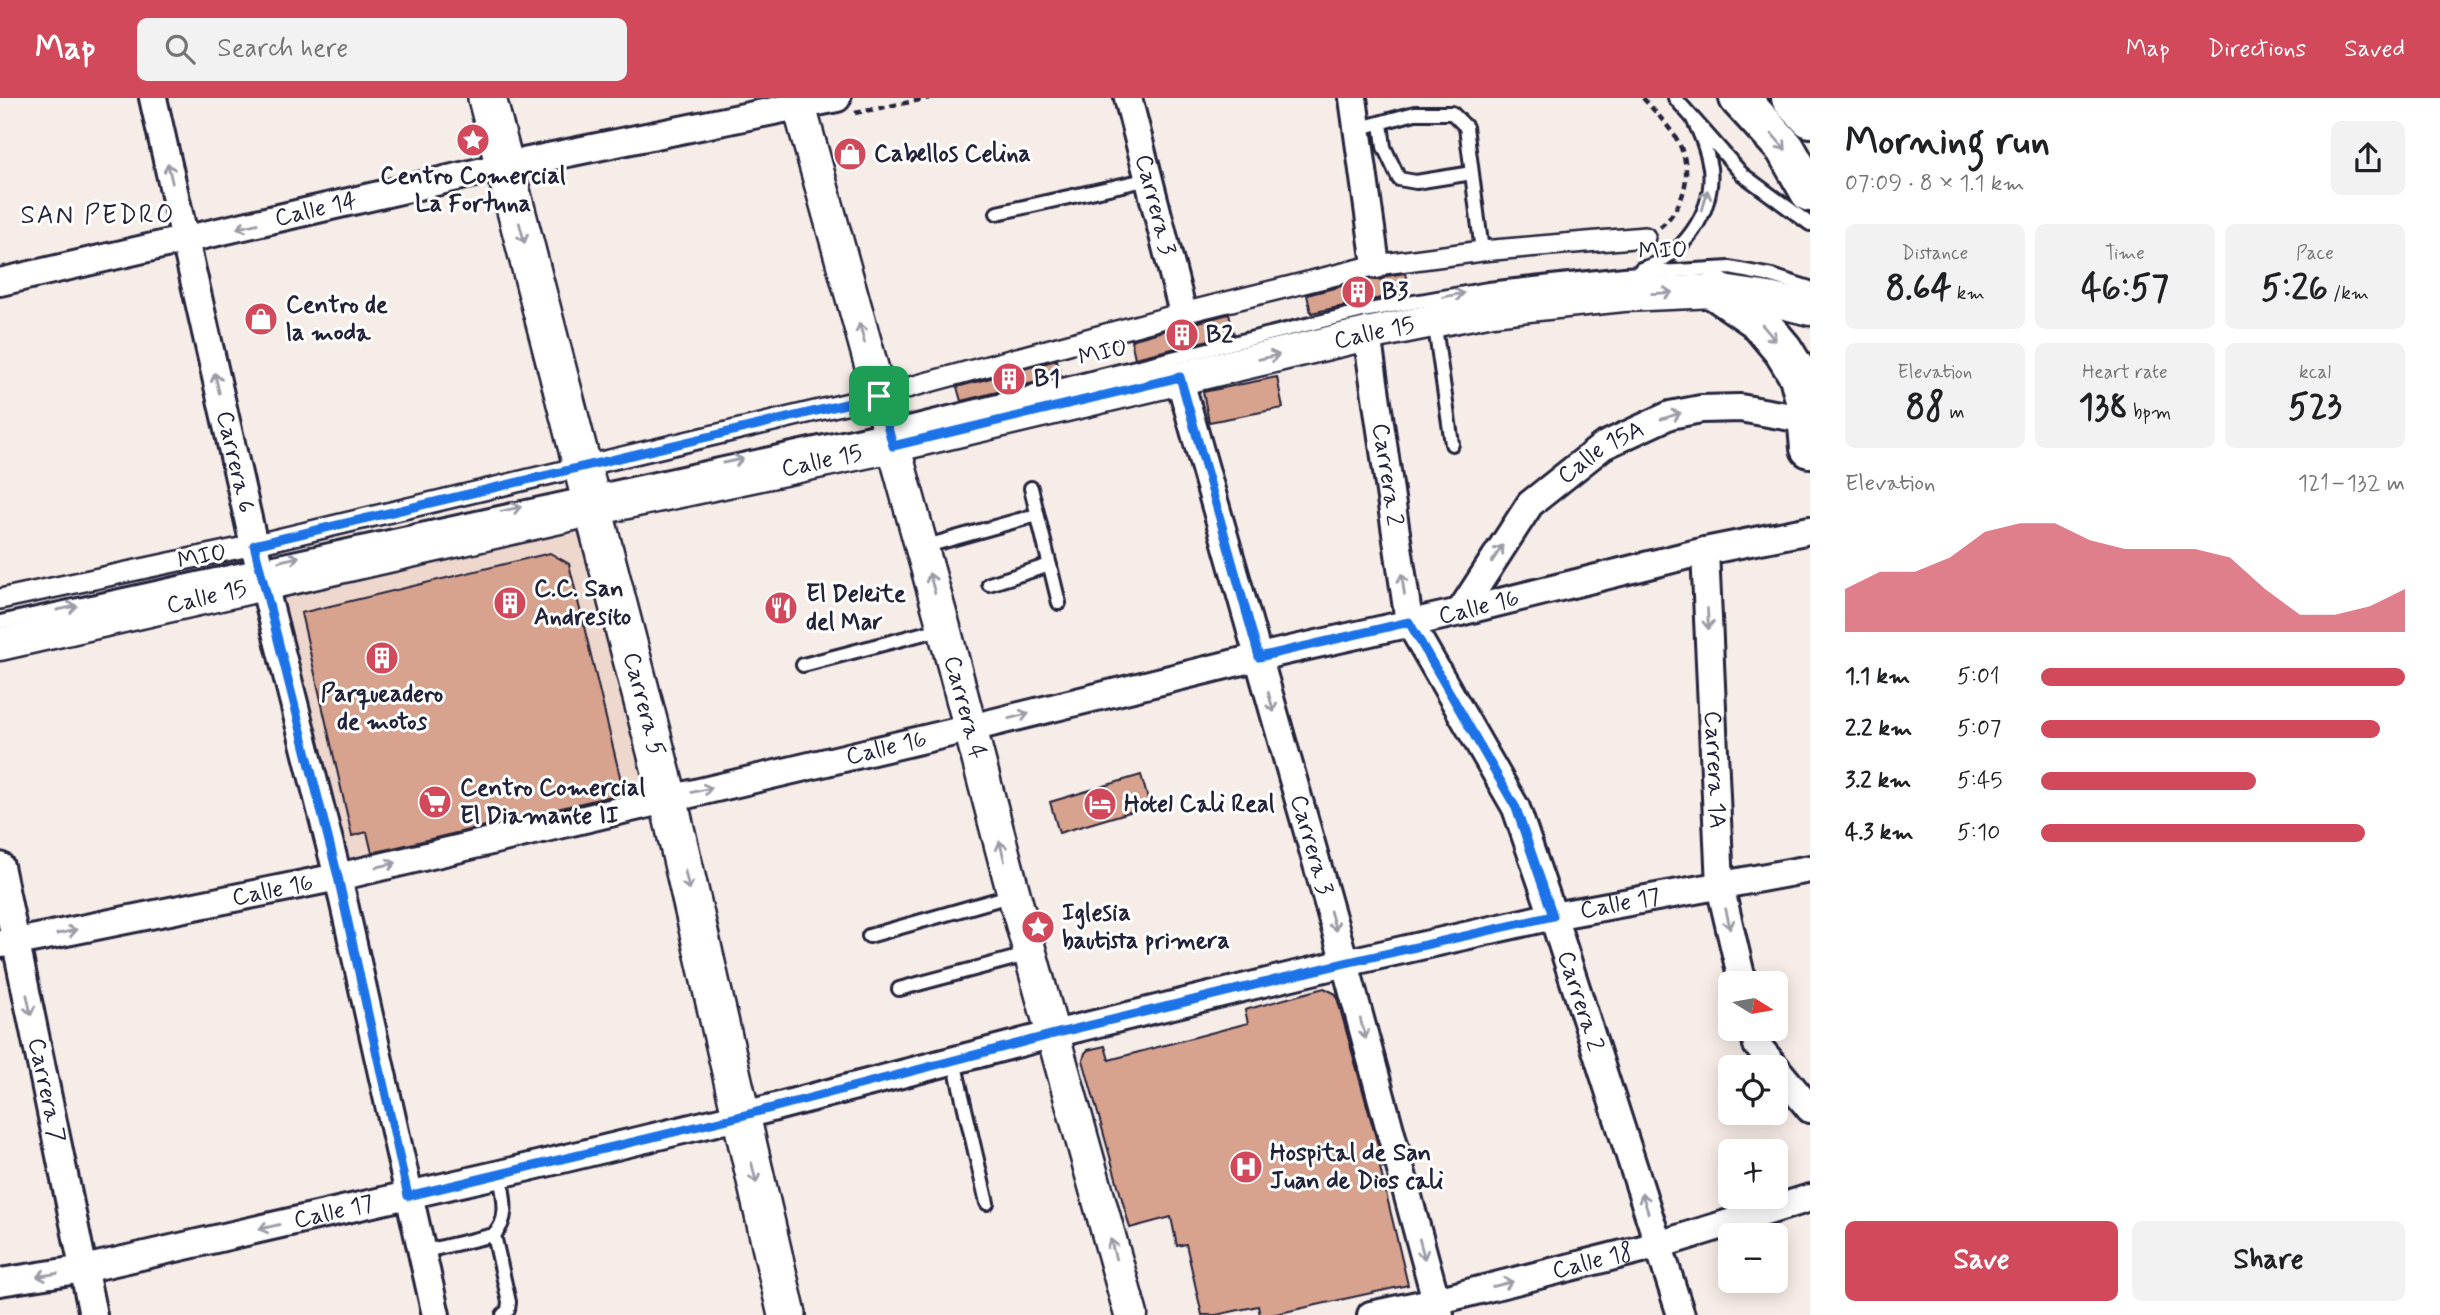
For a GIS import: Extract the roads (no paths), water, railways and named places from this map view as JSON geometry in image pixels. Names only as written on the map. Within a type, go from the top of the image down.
[{"type":"main road","name":"Carrera 5","points":[[486,98],[668,798],[788,1315]]},
{"type":"main road","points":[[1739,98],[1785,148],[1810,192]]},
{"type":"main road","points":[[1791,98],[1810,118]]},
{"type":"main road","points":[[1716,291],[1757,319],[1783,350],[1799,376],[1806,404],[1809,434]]},
{"type":"street","name":"Carrera 6","points":[[153,98],[260,565],[338,877],[436,1315]]},
{"type":"street","name":"Carrera 3","points":[[1128,98],[1183,313]]},
{"type":"street","points":[[1353,98],[1369,126],[1376,265]]},
{"type":"street","name":"Calle 14","points":[[0,282],[798,102],[843,106]]},
{"type":"street","name":"Carrera 4","points":[[798,102],[1131,1315]]},
{"type":"street","name":"Calle 15","points":[[0,599],[260,565],[588,489],[879,396],[1183,313],[1376,265],[1482,251],[1645,237]]},
{"type":"street","name":"Calle 15","points":[[0,644],[260,565],[588,489],[890,437],[1492,309],[1623,295],[1716,291],[1769,299],[1810,309]]},
{"type":"street","name":"Carrera 2","points":[[1367,334],[1409,622],[1516,808],[1681,1315]]},
{"type":"street","name":"Carrera 3","points":[[1180,377],[1345,963],[1438,1308]]},
{"type":"street","name":"Calle 15A","points":[[1460,612],[1530,504],[1603,446],[1670,415],[1701,409],[1740,408],[1809,434]]},
{"type":"street","name":"Calle 16","points":[[8,943],[338,877],[971,728],[1259,657],[1460,612],[1705,551],[1810,530]]},
{"type":"street","name":"Carrera 1A","points":[[1705,551],[1720,886],[1740,971]]},
{"type":"street","name":"Carrera 7","points":[[0,866],[8,943],[93,1315]]},
{"type":"street","name":"Calle 17","points":[[0,1282],[84,1269],[408,1196],[741,1116],[1054,1034],[1345,963],[1553,916],[1810,869]]},
{"type":"street","points":[[1757,1041],[1810,1109]]},
{"type":"street","name":"Calle 18","points":[[1371,1315],[1438,1308],[1810,1198]]},
{"type":"lane","points":[[1675,98],[1742,174],[1810,224]]},
{"type":"lane","points":[[1472,173],[1416,182],[1399,179],[1384,146],[1369,126],[1415,113],[1452,113],[1465,127],[1472,173],[1482,251]]},
{"type":"lane","points":[[1624,274],[1652,266],[1676,250],[1695,228],[1707,201],[1710,172],[1705,143],[1692,117]]},
{"type":"lane","points":[[997,213],[1149,178]]},
{"type":"lane","name":"MIO","points":[[890,437],[1363,311],[1488,289],[1624,274],[1730,268],[1772,276],[1810,288]]},
{"type":"lane","points":[[1434,320],[1452,444]]},
{"type":"lane","points":[[1031,488],[1059,603]]},
{"type":"lane","points":[[922,547],[1037,515]]},
{"type":"lane","name":"MIO","points":[[0,622],[260,565]]},
{"type":"lane","points":[[989,584],[1049,565]]},
{"type":"lane","points":[[803,665],[944,628]]},
{"type":"lane","points":[[869,936],[1014,895]]},
{"type":"lane","points":[[899,989],[1030,954]]},
{"type":"lane","points":[[954,1061],[987,1203]]},
{"type":"lane","points":[[421,1252],[494,1234],[504,1220],[500,1174]]},
{"type":"lane","points":[[494,1234],[509,1302],[508,1310],[503,1315]]},
{"type":"place","name":"Centro Comercial La Fortuna","points":[[473,140]]},
{"type":"place","name":"Cabellos Celina","points":[[850,154]]},
{"type":"place","name":"B3","points":[[1358,292]]},
{"type":"place","name":"Centro de la moda","points":[[261,319]]},
{"type":"place","name":"B2","points":[[1182,335]]},
{"type":"place","name":"B1","points":[[1009,379]]},
{"type":"place","name":"C.C. San Andresito","points":[[510,603]]},
{"type":"place","name":"El Deleite del Mar","points":[[781,608]]},
{"type":"place","name":"Parqueadero de motos","points":[[382,658]]},
{"type":"place","name":"Centro Comercial El Diamante II","points":[[435,802]]},
{"type":"place","name":"Hotel Cali Real","points":[[1100,804]]},
{"type":"place","name":"Iglesia bautista primera","points":[[1038,927]]},
{"type":"place","name":"Hospital de San Juan de Dios cali","points":[[1246,1167]]},
{"type":"district","name":"SAN PEDRO","points":[[98,216]]}]
